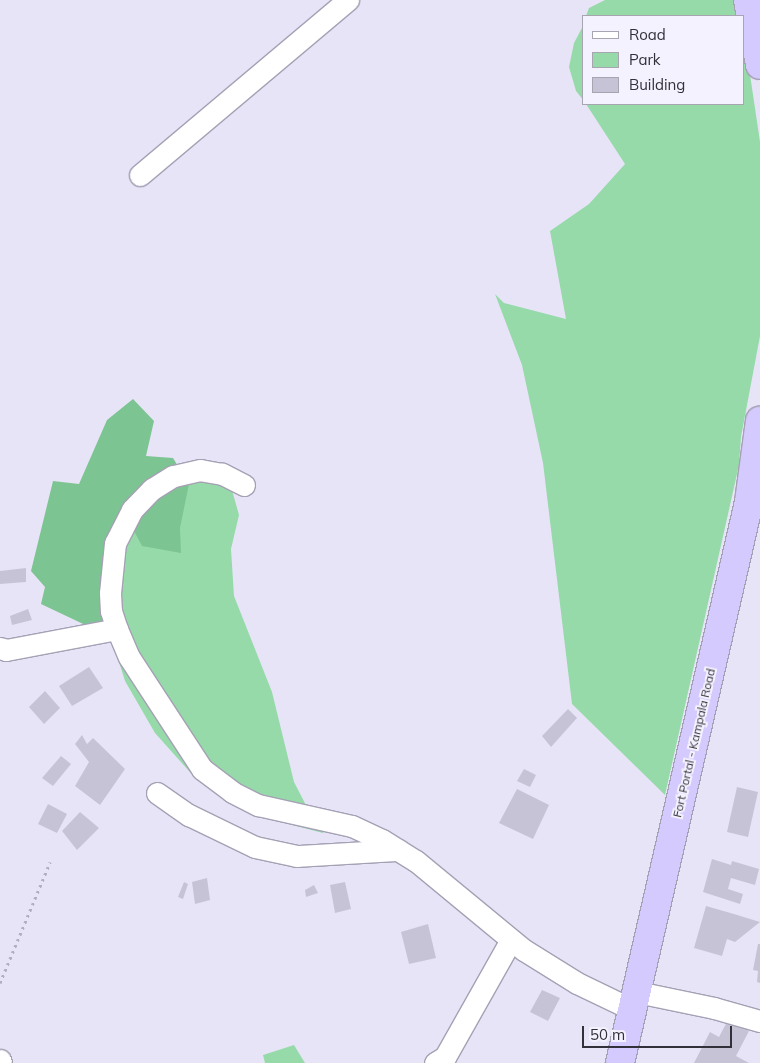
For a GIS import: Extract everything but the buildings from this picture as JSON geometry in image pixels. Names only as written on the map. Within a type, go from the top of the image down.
[{"type":"highway","points":[[748,0],[760,65]]},
{"type":"highway","name":"Fort Portal - Kampala Road","points":[[620,1063],[754,502],[760,421]]},
{"type":"street","points":[[140,175],[348,0]]},
{"type":"street","points":[[244,485],[222,474],[200,470],[173,476],[152,489],[132,510],[115,543],[110,593],[111,611],[117,629],[129,657],[182,742],[202,769],[216,782],[258,805],[352,826],[398,850],[511,940],[577,983],[635,1001],[714,1008],[760,1021]]},
{"type":"street","points":[[0,648],[6,650],[117,629]]},
{"type":"street","points":[[157,793],[190,816],[255,848],[297,856],[398,850]]},
{"type":"street","points":[[435,1063],[445,1057],[511,940]]},
{"type":"path","points":[[0,983],[50,862]]},
{"type":"green space","points":[[605,0],[733,0],[738,15],[586,15],[589,8]]},
{"type":"green space","points":[[582,28],[582,98],[576,91],[569,67],[574,43]]},
{"type":"green space","points":[[745,41],[760,142],[760,336],[741,437],[739,465],[665,795],[572,704],[543,463],[522,365],[495,294],[504,303],[566,319],[550,231],[589,204],[625,164],[587,105],[745,105]]},
{"type":"green space","points":[[133,399],[154,421],[146,456],[173,458],[189,484],[180,528],[181,553],[142,546],[124,512],[106,621],[98,631],[41,604],[45,587],[31,571],[53,481],[79,484],[107,420]]},
{"type":"green space","points":[[170,469],[230,483],[239,515],[231,549],[234,596],[272,692],[294,782],[308,809],[336,817],[323,833],[261,817],[197,780],[155,733],[125,681],[106,621],[123,512]]},
{"type":"green space","points":[[294,1045],[305,1063],[265,1063],[263,1055]]}]
